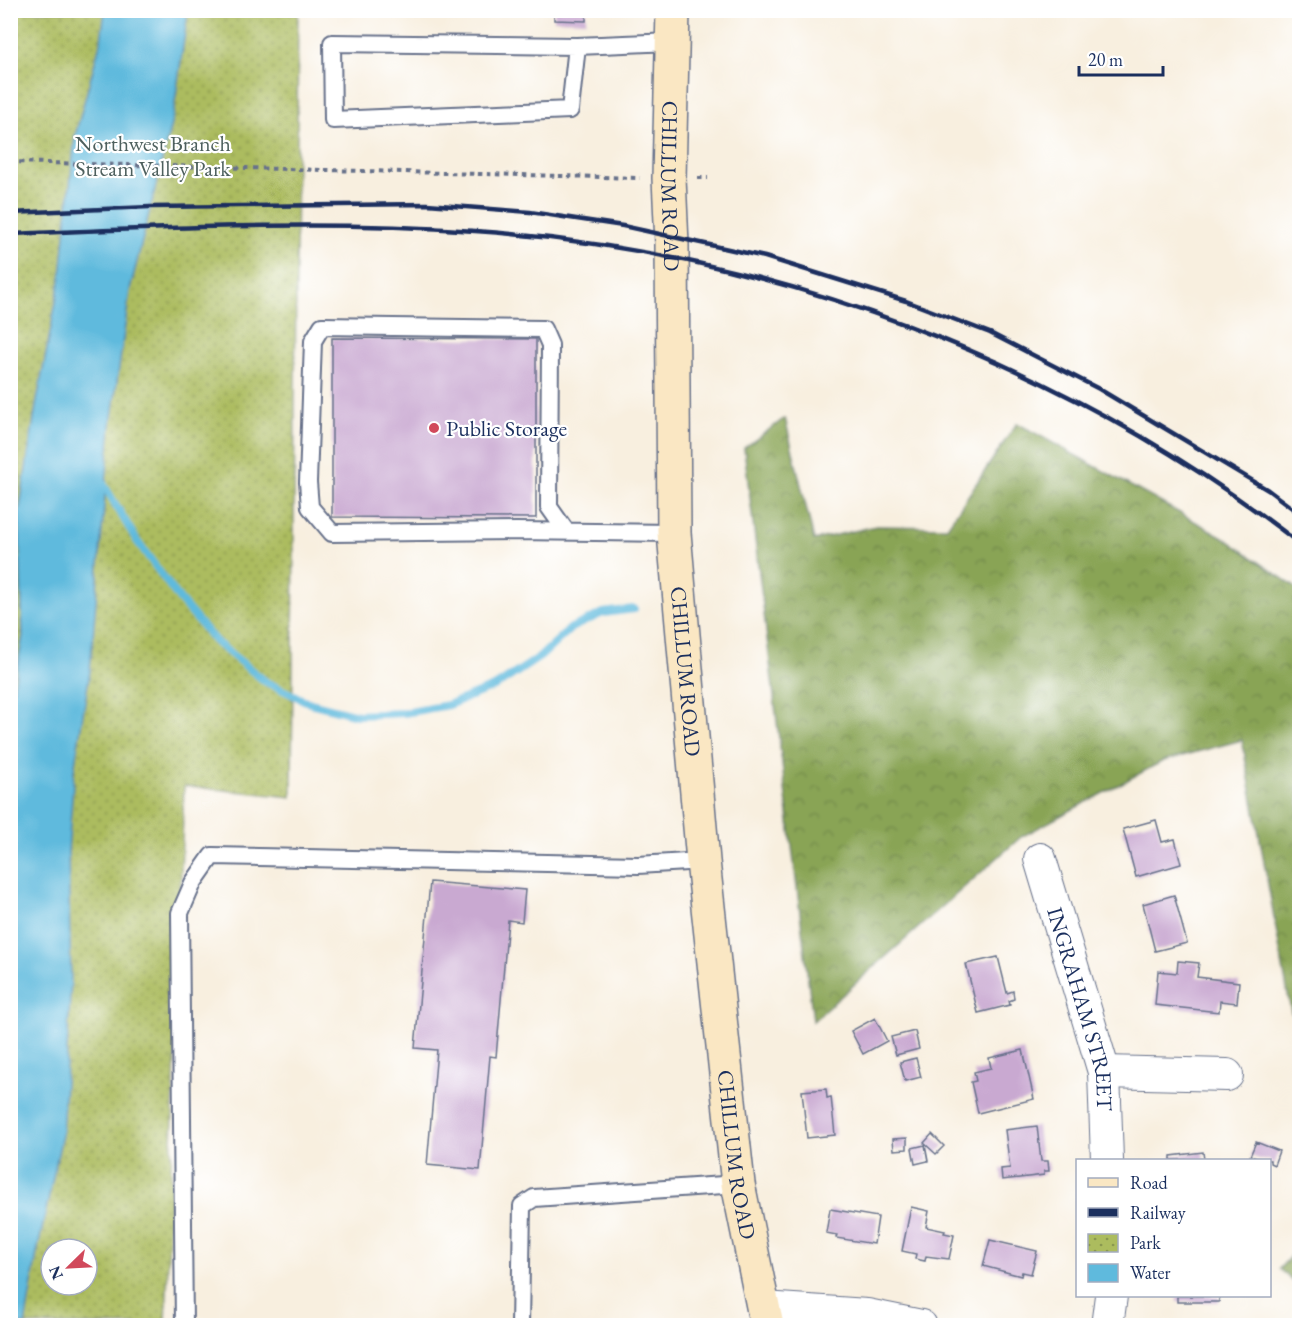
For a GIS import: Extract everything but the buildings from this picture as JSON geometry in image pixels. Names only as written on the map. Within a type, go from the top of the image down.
[{"type":"main road","name":"CHILLUM ROAD","points":[[673,26],[669,178],[672,256],[674,533],[703,861],[738,1184],[765,1317]]},
{"type":"street","name":"INGRAHAM STREET","points":[[1040,859],[1104,1072],[1107,1159]]},
{"type":"street","points":[[1104,1072],[1227,1075]]},
{"type":"street","points":[[1107,1326],[1111,1297]]},
{"type":"street","points":[[765,1317],[833,1319],[867,1315],[921,1326]]},
{"type":"lane","points":[[577,46],[570,110],[333,120],[332,43],[577,46],[673,26]]},
{"type":"lane","points":[[566,531],[549,507],[550,345],[543,329],[322,326],[313,341],[308,482],[310,507],[332,533],[566,531],[674,533]]},
{"type":"lane","points":[[184,1326],[180,913],[193,883],[212,856],[638,865],[703,861]]},
{"type":"lane","points":[[520,1326],[522,1206],[534,1198],[738,1184]]},
{"type":"path","points":[[10,162],[669,178]]},
{"type":"green space","name":"Northwest Branch Stream Valley Park","points":[[10,11],[298,11],[292,797],[184,786],[166,1325],[11,1325]]},
{"type":"green space","points":[[785,418],[814,540],[876,526],[947,527],[1017,423],[1223,537],[1299,590],[1299,1021],[1291,1012],[1242,740],[1163,761],[1021,837],[813,1021],[744,448]]},
{"type":"green space","points":[[1299,1247],[1299,1286],[1279,1269]]},
{"type":"water","points":[[105,11],[188,11],[173,116],[130,290],[111,424],[90,671],[74,770],[68,852],[71,980],[62,1135],[39,1237],[25,1325],[11,1325],[10,708],[23,636],[19,513],[36,406],[61,276],[75,136],[101,40]]},
{"type":"waterway","points":[[101,480],[137,541],[180,600],[217,643],[266,682],[310,703],[357,715],[404,713],[448,705],[496,686],[540,657],[571,628],[603,613],[634,609]]},
{"type":"railway","points":[[10,213],[150,207],[427,204],[530,212],[623,226],[765,257],[906,301],[990,333],[1099,389],[1268,490],[1300,514]]},
{"type":"railway","points":[[10,234],[243,226],[417,228],[475,231],[586,243],[695,263],[804,291],[910,326],[1013,370],[1113,421],[1209,479],[1300,544]]},
{"type":"place","name":"Public Storage","points":[[434,428]]}]
